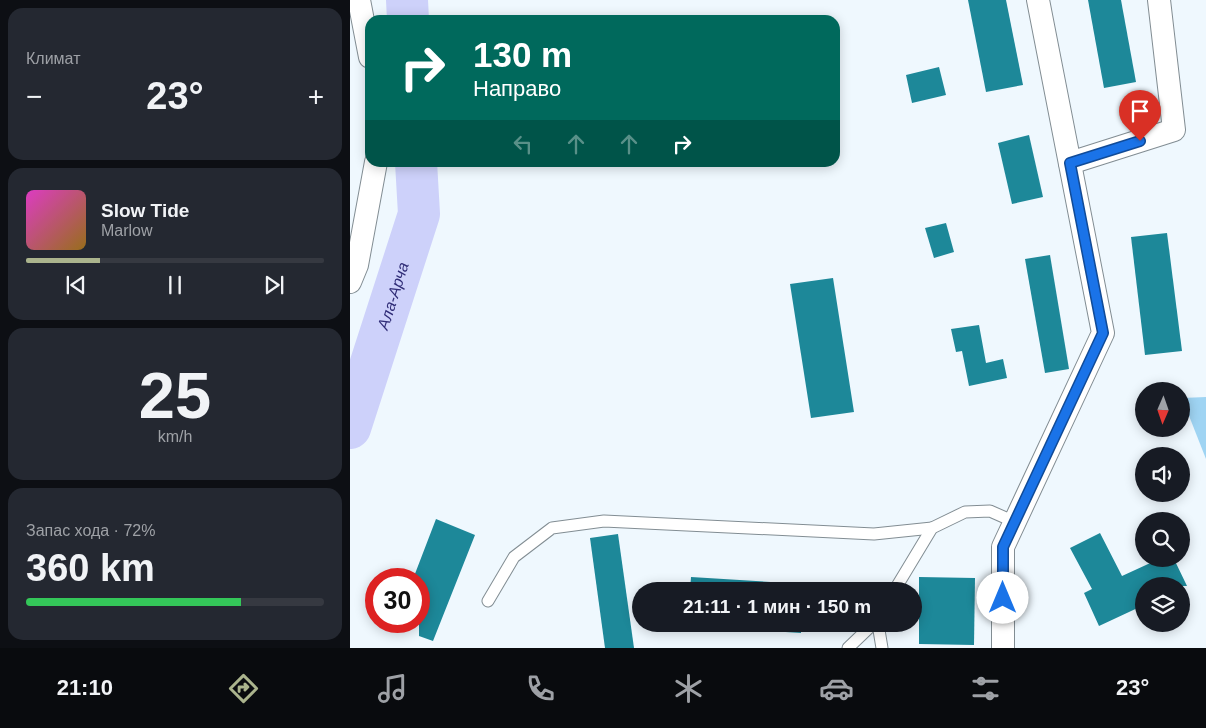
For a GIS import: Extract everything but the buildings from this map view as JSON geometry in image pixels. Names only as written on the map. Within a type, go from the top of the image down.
[{"type":"street","points":[[359,0],[365,31]]},
{"type":"street","points":[[1003,648],[1003,547],[1103,333],[1038,0]]},
{"type":"street","points":[[1070,163],[1174,130],[1159,0]]},
{"type":"street","points":[[350,282],[357,265],[375,167]]},
{"type":"lane","points":[[488,601],[514,557],[552,528],[604,521],[874,534],[932,528],[965,512],[990,511],[1015,522]]},
{"type":"lane","points":[[899,582],[932,528]]},
{"type":"lane","points":[[848,648],[865,632]]},
{"type":"lane","points":[[879,632],[882,648]]},
{"type":"shaded area","points":[[1206,397],[1206,459],[1190,418],[1190,398]]},
{"type":"waterway","name":"Ала-Арча","points":[[407,0],[408,15]]},
{"type":"waterway","name":"Ала-Арча","points":[[350,428],[419,214],[416,167]]},
{"type":"route","points":[[1003,598],[1003,547],[1103,333],[1070,163],[1140,141]]}]
